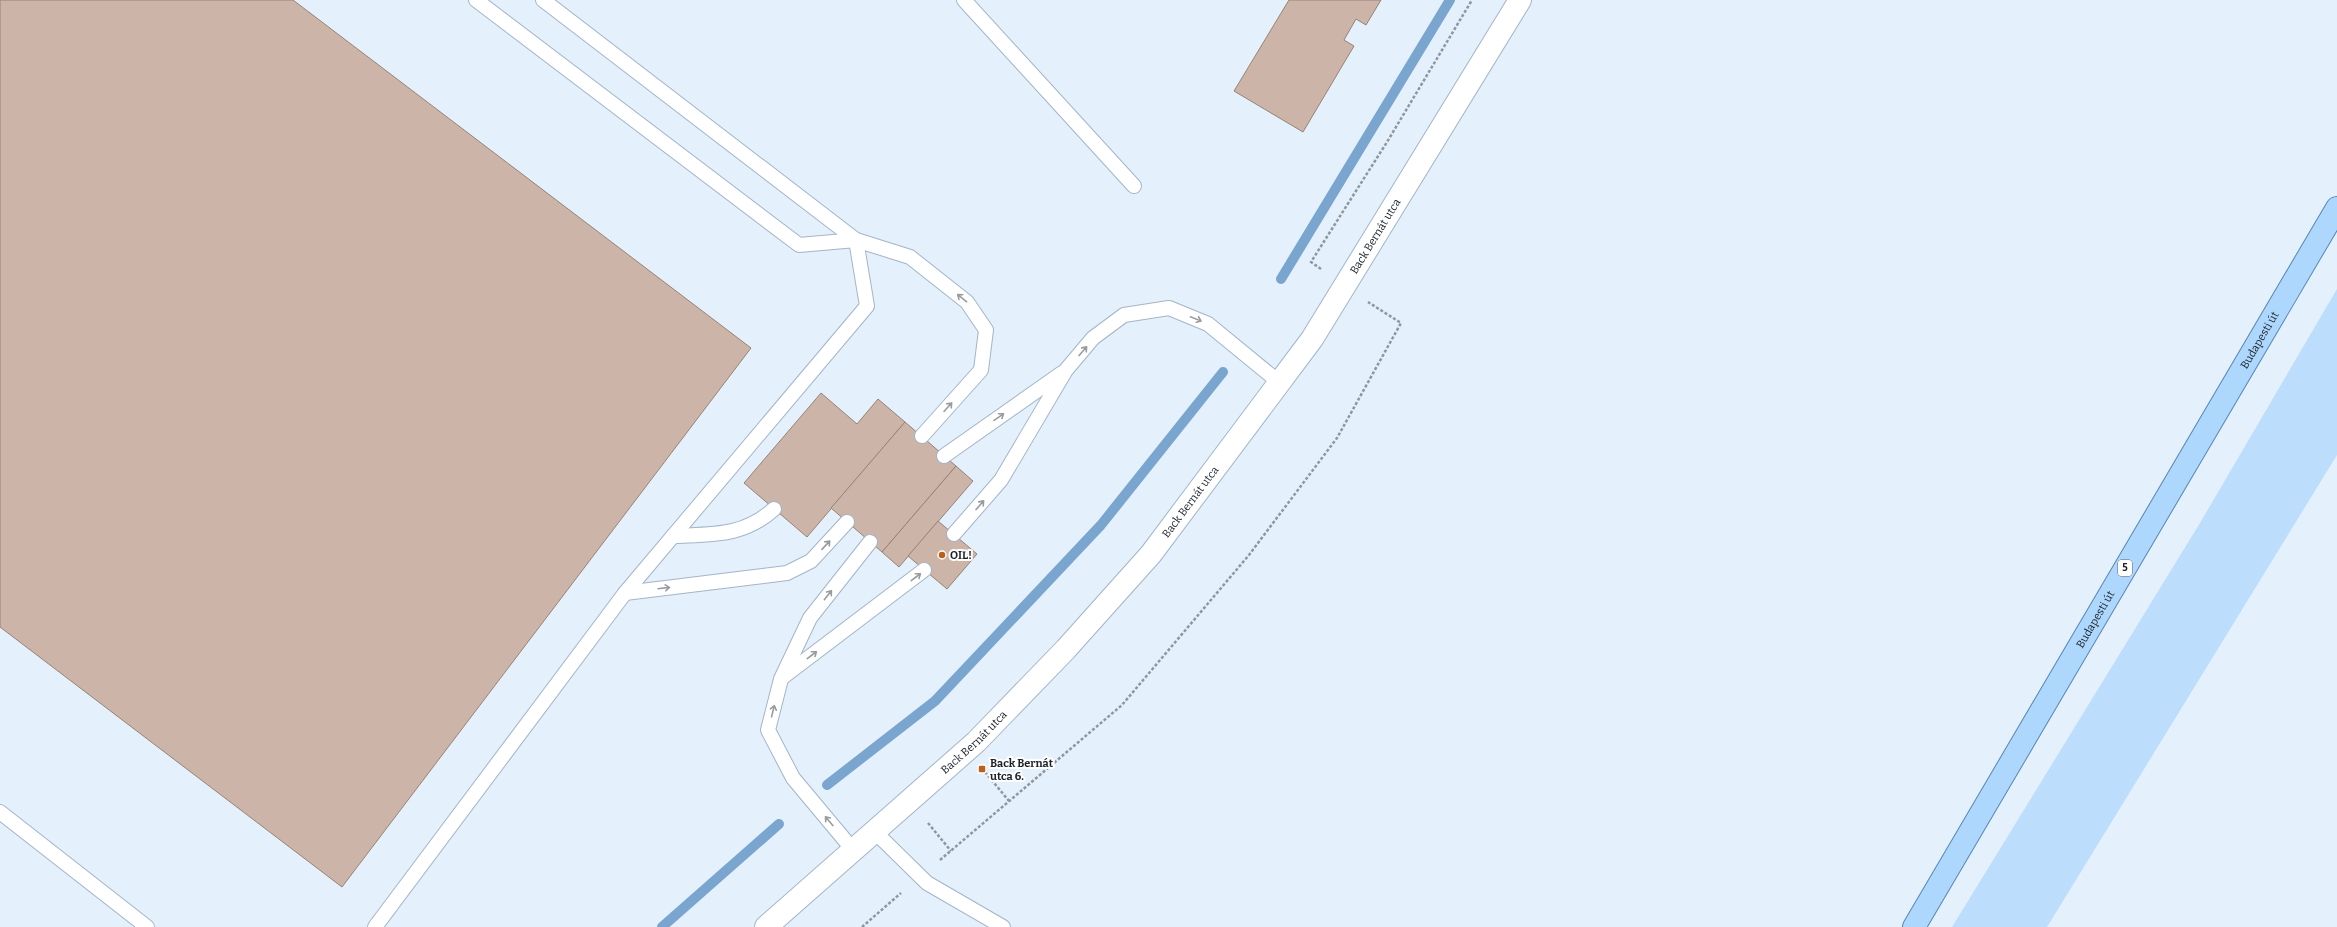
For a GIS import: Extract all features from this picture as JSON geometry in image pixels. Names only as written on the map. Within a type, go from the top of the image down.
[{"type":"main road","name":"Budapesti út","points":[[1914,927],[2337,208]]},
{"type":"street","name":"Back Bernát utca","points":[[766,927],[976,742],[1066,649],[1140,566],[1312,339],[1520,0]]},
{"type":"lane","points":[[476,0],[799,245],[856,240]]},
{"type":"lane","points":[[543,0],[856,240],[910,257],[967,302],[986,330],[981,370],[922,436]]},
{"type":"lane","points":[[964,0],[1134,186]]},
{"type":"lane","points":[[375,927],[625,593],[867,306],[856,240]]},
{"type":"lane","points":[[954,534],[1001,480],[1066,370],[1093,338],[1124,315],[1169,308],[1208,324],[1280,383]]},
{"type":"lane","points":[[944,456],[1066,370]]},
{"type":"lane","points":[[673,536],[728,534],[765,517],[774,509]]},
{"type":"lane","points":[[625,593],[787,573],[811,561],[847,522]]},
{"type":"lane","points":[[854,851],[792,778],[768,730],[781,679],[810,618],[870,542]]},
{"type":"lane","points":[[781,679],[924,570]]},
{"type":"lane","points":[[0,812],[147,927]]},
{"type":"lane","points":[[875,832],[927,883],[1003,927]]},
{"type":"path","points":[[982,768],[1009,801]]},
{"type":"path","points":[[925,819],[951,851]]},
{"type":"shaded area","points":[[2337,289],[2337,455],[2047,927],[1952,927],[2200,523]]},
{"type":"building","points":[[0,0],[293,0],[751,348],[342,887],[0,627]]},
{"type":"building","points":[[1289,0],[1381,0],[1366,25],[1356,19],[1344,40],[1354,46],[1303,132],[1234,91]]},
{"type":"building","points":[[821,393],[857,424],[878,399],[905,422],[807,537],[744,483]]},
{"type":"building","points":[[905,422],[956,466],[882,552],[831,508]]},
{"type":"building","points":[[956,466],[973,481],[899,567],[882,552]]},
{"type":"building","name":"OIL!","points":[[938,521],[977,554],[947,589],[908,556]]},
{"type":"waterway","points":[[1281,279],[1450,0]]},
{"type":"waterway","points":[[827,785],[935,701],[1101,525],[1223,372]]},
{"type":"waterway","points":[[662,927],[779,824]]},
{"type":"place","name":"OIL!","points":[[942,555]]},
{"type":"place","name":"Back Bernát utca 6.","points":[[982,769]]}]
